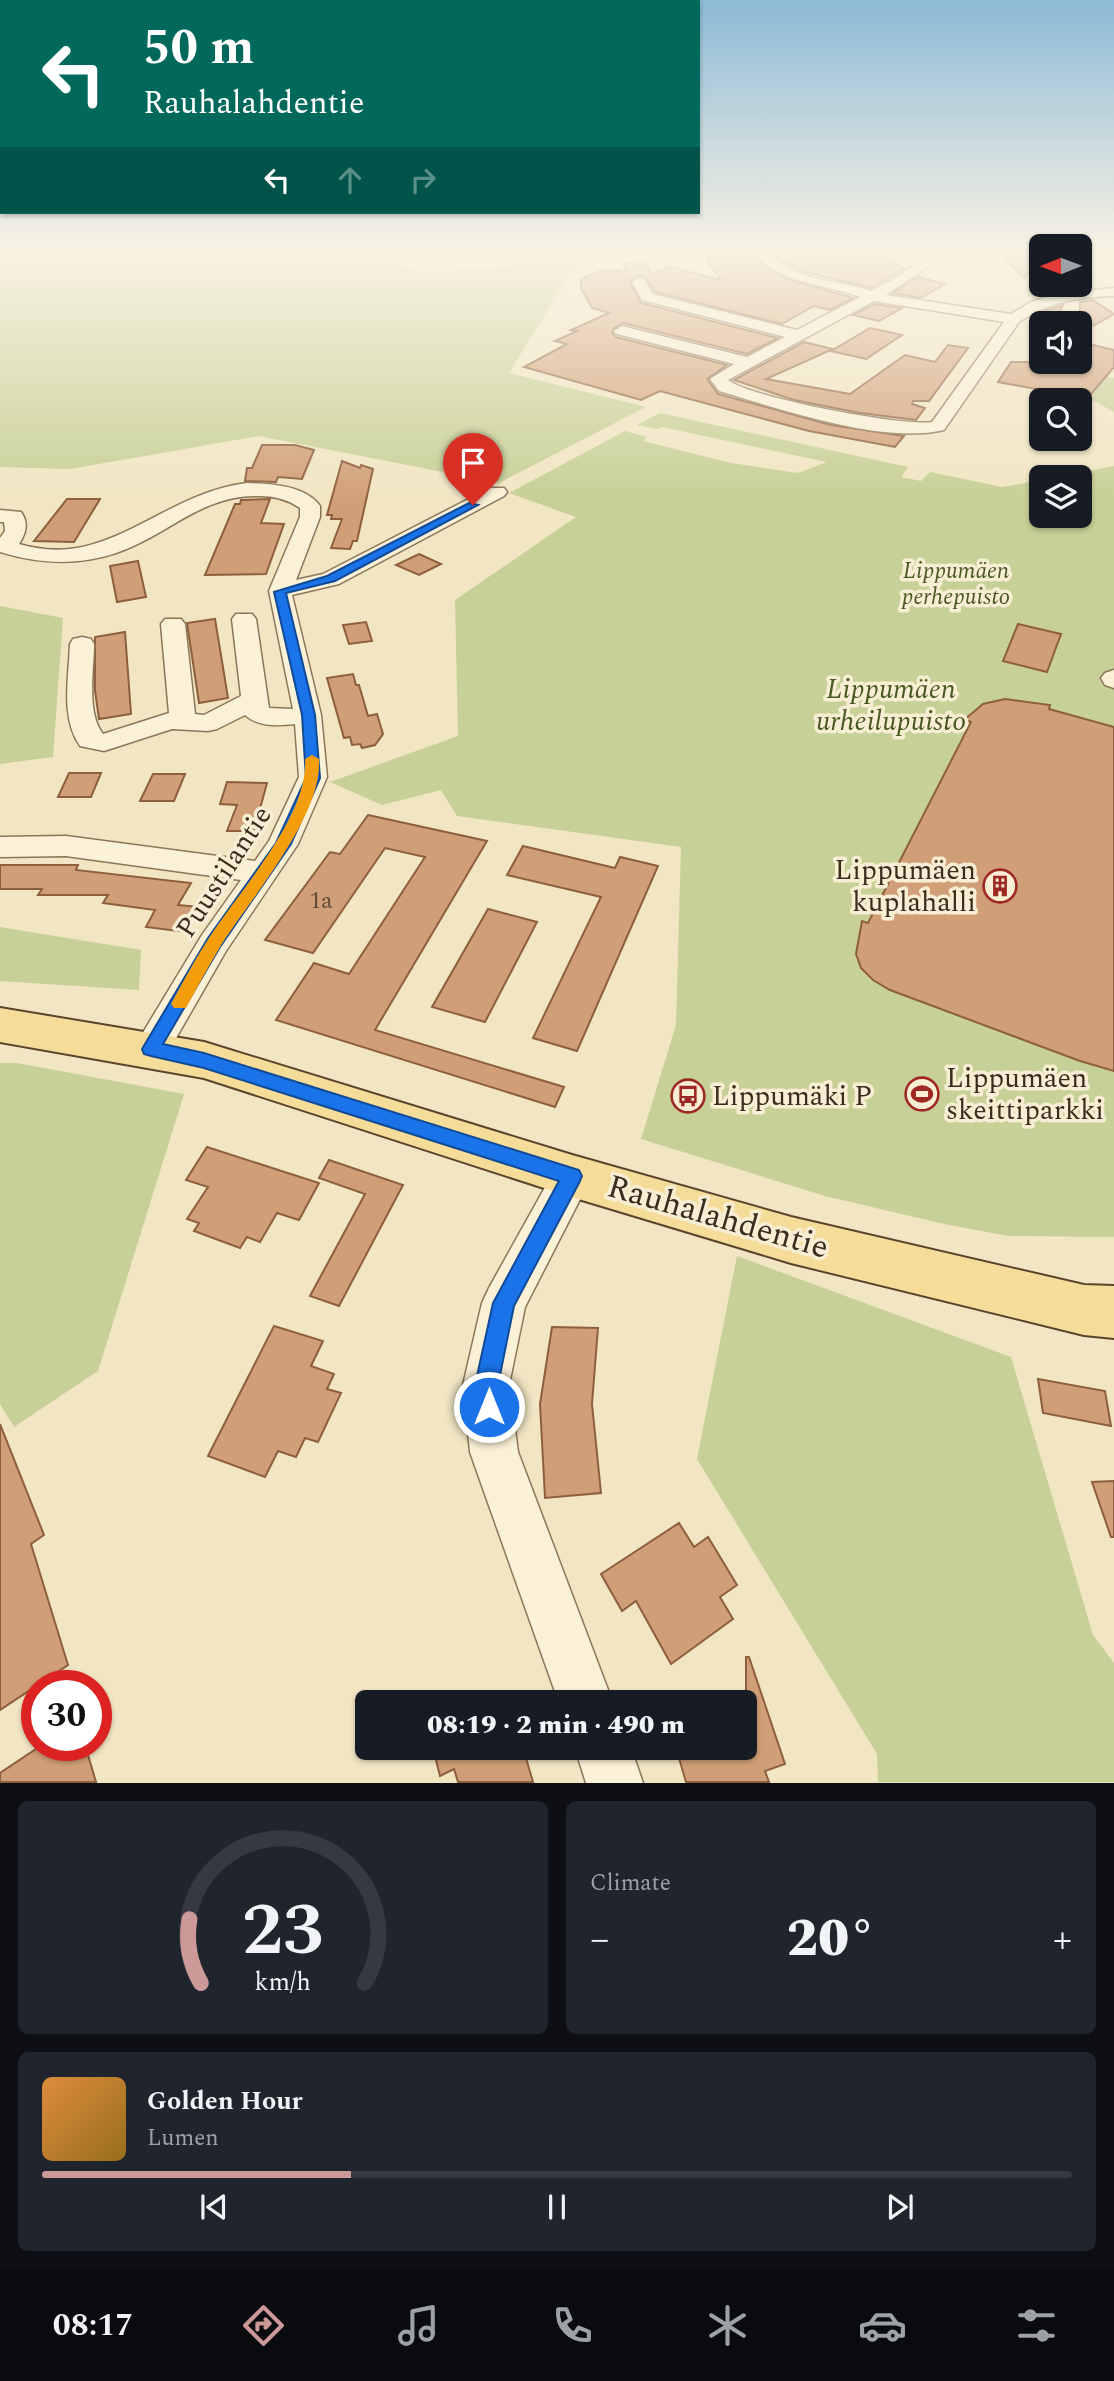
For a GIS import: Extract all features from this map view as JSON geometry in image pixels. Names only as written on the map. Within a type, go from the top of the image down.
[{"type":"main road","name":"Rauhalahdentie","points":[[0,1026],[151,1049],[204,1060],[572,1176],[791,1240],[1084,1310],[1114,1312]]},
{"type":"street","points":[[635,334],[748,362]]},
{"type":"street","points":[[797,335],[718,379],[725,387],[816,412],[910,430],[939,426],[1003,334]]},
{"type":"street","points":[[0,516],[14,516],[16,531],[3,545],[37,555],[58,557],[108,549],[206,496],[244,490],[287,493],[300,497],[310,506],[310,517],[280,592]]},
{"type":"street","points":[[280,592],[331,579],[497,492]]},
{"type":"street","name":"Puustilantie","points":[[151,1049],[214,943],[265,873],[295,821],[313,778],[308,715],[280,592]]},
{"type":"street","points":[[244,620],[256,712],[264,717],[308,715]]},
{"type":"street","points":[[173,624],[183,722]]},
{"type":"street","points":[[82,644],[83,723],[90,740],[104,743],[170,721],[208,723],[256,699]]},
{"type":"street","points":[[0,847],[66,846],[265,873]]},
{"type":"street","points":[[572,1176],[504,1303],[486,1385],[494,1452],[581,1690]]},
{"type":"street","points":[[607,1760],[615,1783]]},
{"type":"green space","points":[[0,334],[533,334],[509,373],[646,407],[499,483],[259,436],[70,469],[0,467]]},
{"type":"green space","points":[[1092,373],[1114,378],[1114,412],[1092,400],[1092,388],[1067,386],[1081,374]]},
{"type":"green space","name":"Lippumäen urheilupuisto","points":[[660,413],[908,467],[901,477],[921,481],[930,472],[1002,487],[1029,482],[1029,528],[1092,528],[1092,470],[1114,466],[1114,1237],[1008,1236],[944,1224],[825,1196],[641,1139],[676,1025],[681,847],[457,816],[441,790],[382,805],[330,782],[458,736],[455,600],[576,517],[509,493],[625,431],[647,437],[643,441],[731,463],[798,473],[827,462],[662,427],[658,429],[637,425]]},
{"type":"green space","points":[[0,606],[63,618],[53,757],[0,764]]},
{"type":"green space","points":[[0,927],[141,950],[139,990],[0,981]]},
{"type":"green space","points":[[0,1063],[17,1063],[184,1094],[98,1371],[14,1427],[0,1404]]},
{"type":"green space","points":[[737,1256],[1011,1357],[1093,1635],[1114,1663],[1114,1782],[878,1782],[877,1754],[697,1459]]},
{"type":"building","points":[[570,334],[613,334],[727,365],[707,379],[718,394],[831,425],[904,436],[895,447],[809,431],[660,391],[641,400],[524,367],[567,344],[555,341]]},
{"type":"building","points":[[668,334],[763,334],[778,338],[747,354]]},
{"type":"building","points":[[859,334],[902,335],[866,359],[831,351]]},
{"type":"building","points":[[804,342],[833,349],[766,379],[850,394],[905,355],[935,362],[948,345],[968,348],[929,401],[913,401],[912,404],[925,408],[916,420],[860,413],[794,400],[734,380]]},
{"type":"building","points":[[1092,345],[1114,350],[1114,367],[1092,393],[1092,388],[1031,388],[998,382],[1011,362],[1029,362],[1029,374],[1092,374]]},
{"type":"building","points":[[262,445],[295,445],[314,450],[302,479],[278,477],[276,482],[245,481],[247,468],[252,468]]},
{"type":"building","points":[[342,461],[360,468],[361,465],[373,469],[357,541],[353,541],[350,549],[331,548],[342,519],[331,519],[332,515],[327,515]]},
{"type":"building","points":[[67,499],[100,499],[74,542],[34,541]]},
{"type":"building","points":[[270,499],[261,523],[284,524],[266,574],[205,575],[235,504],[240,504],[241,500]]},
{"type":"building","points":[[419,554],[441,564],[419,575],[396,565]]},
{"type":"building","points":[[138,561],[146,597],[117,602],[110,566]]},
{"type":"building","points":[[215,619],[228,698],[199,703],[187,623]]},
{"type":"building","points":[[366,622],[372,641],[349,644],[343,625]]},
{"type":"building","points":[[1018,624],[1061,634],[1047,672],[1003,661]]},
{"type":"building","points":[[125,632],[131,714],[99,719],[95,691],[95,637]]},
{"type":"building","points":[[353,674],[368,716],[377,714],[383,734],[375,745],[362,748],[360,744],[352,745],[350,737],[344,738],[327,678]]},
{"type":"building","name":"Lippumäen kuplahalli","points":[[1005,699],[1050,705],[1049,709],[1114,727],[1114,1071],[1080,1061],[890,990],[873,980],[861,968],[856,954],[862,921],[868,923],[971,722],[964,720],[983,704]]},
{"type":"building","points":[[69,773],[101,773],[91,797],[58,797]]},
{"type":"building","points":[[153,774],[185,774],[174,801],[140,801]]},
{"type":"building","points":[[227,782],[267,783],[254,831],[227,831],[237,805],[220,804]]},
{"type":"building","points":[[368,815],[487,841],[375,1030],[564,1087],[555,1107],[276,1020],[314,963],[349,974],[425,857],[385,848],[313,953],[265,940],[330,852],[340,854]]},
{"type":"building","points":[[523,846],[615,868],[620,857],[658,866],[577,1051],[533,1038],[601,897],[507,875]]},
{"type":"building","points":[[0,865],[78,865],[76,870],[191,883],[178,905],[200,907],[186,932],[146,927],[155,910],[103,903],[108,895],[38,895],[42,889],[0,889]]},
{"type":"building","points":[[488,909],[537,922],[485,1022],[432,1007]]},
{"type":"building","points":[[207,1147],[319,1183],[299,1220],[277,1213],[260,1242],[247,1237],[240,1248],[194,1231],[199,1223],[187,1219],[208,1187],[186,1180]]},
{"type":"building","points":[[329,1160],[403,1185],[339,1306],[310,1296],[365,1194],[319,1178]]},
{"type":"building","points":[[274,1326],[323,1341],[311,1366],[334,1374],[327,1389],[341,1393],[318,1442],[305,1438],[296,1457],[278,1451],[265,1477],[208,1456]]},
{"type":"building","points":[[552,1327],[598,1328],[592,1404],[601,1493],[545,1498],[540,1404]]},
{"type":"building","points":[[1038,1379],[1105,1391],[1111,1426],[1043,1413]]},
{"type":"building","points":[[0,1424],[44,1535],[31,1544],[68,1665],[60,1670],[21,1670],[21,1696],[0,1710]]},
{"type":"building","points":[[1114,1481],[1114,1537],[1111,1537],[1092,1482]]},
{"type":"building","points":[[679,1523],[694,1547],[708,1537],[737,1585],[720,1597],[733,1619],[671,1664],[636,1601],[622,1611],[601,1574]]},
{"type":"building","points":[[746,1657],[749,1657],[785,1764],[765,1771],[769,1782],[686,1782],[680,1760],[757,1760],[757,1690],[746,1690]]},
{"type":"building","points":[[21,1759],[90,1761],[96,1782],[0,1782],[0,1773]]},
{"type":"building","points":[[436,1760],[527,1760],[533,1782],[458,1782],[454,1769],[440,1776]]},
{"type":"slow traffic","points":[[180,1004],[214,943],[283,844],[313,778],[312,759]]},
{"type":"place","name":"Lippumäen kuplahalli","points":[[1000,886]]},
{"type":"place","name":"Lippumäen skeittiparkki","points":[[922,1094]]},
{"type":"place","name":"Lippumäki P","points":[[688,1096]]},
{"type":"route","points":[[473,505],[331,579],[280,592],[308,715],[313,778],[283,844],[214,943],[151,1049],[204,1060],[572,1176],[504,1303],[486,1385],[489,1407]]},
{"type":"park label","name":"Lippumäen perhepuisto","points":[[956,584]]}]
